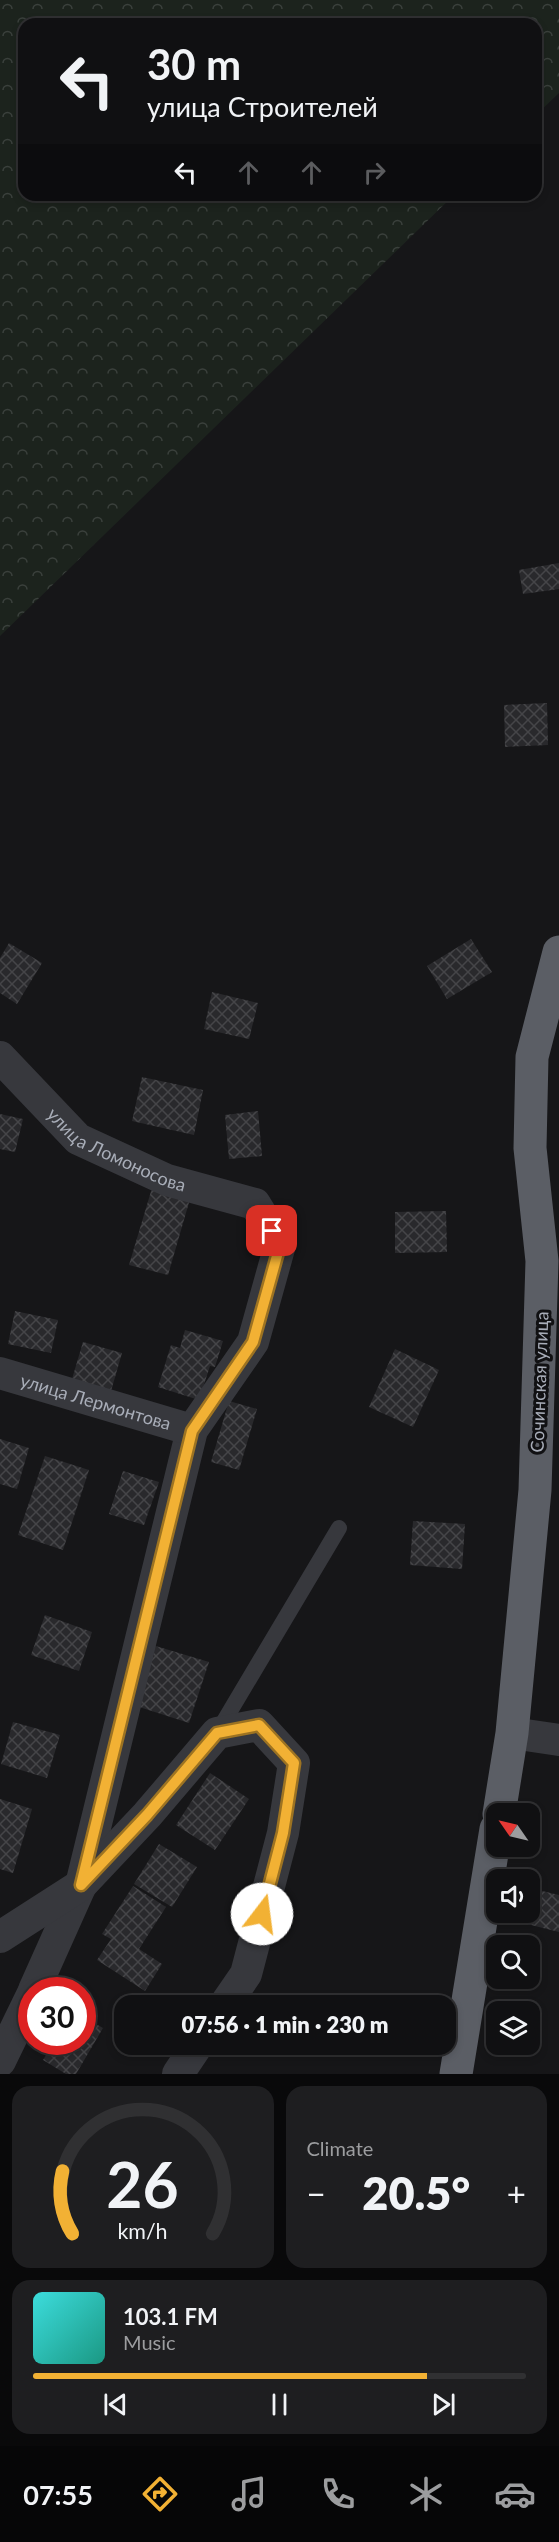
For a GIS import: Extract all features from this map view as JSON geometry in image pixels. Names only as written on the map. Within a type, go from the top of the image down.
[{"type":"highway","name":"Сочинская улица","points":[[501,1803],[512,1733],[535,1490],[542,1261],[530,1148],[532,1057],[559,952]]},
{"type":"highway","points":[[456,2074],[491,1857]]},
{"type":"street","name":"улица Ломоносова","points":[[0,1057],[78,1139],[167,1180],[255,1204],[280,1245],[253,1342],[192,1431]]},
{"type":"street","name":"улица Лермонтова","points":[[0,1373],[192,1431]]},
{"type":"street","points":[[40,1977],[81,1885],[192,1431]]},
{"type":"street","points":[[0,1936],[81,1885],[147,1815],[217,1733],[259,1725],[294,1763],[283,1833],[246,1974],[232,1995]]},
{"type":"street","points":[[512,1733],[559,1740]]},
{"type":"street","points":[[0,2061],[18,2024]]},
{"type":"street","points":[[178,2074],[191,2055]]},
{"type":"lane","points":[[217,1733],[339,1528]]},
{"type":"green space","points":[[0,0],[559,0],[559,93],[542,109],[542,18],[18,18],[18,201],[448,201],[0,636]]},
{"type":"building","points":[[559,563],[559,589],[523,594],[519,570]]},
{"type":"building","points":[[547,703],[548,745],[505,747],[504,705]]},
{"type":"building","points":[[471,939],[492,972],[447,999],[427,966]]},
{"type":"building","points":[[9,943],[42,963],[17,1004],[0,993],[0,958]]},
{"type":"building","points":[[212,992],[258,1003],[249,1039],[204,1029]]},
{"type":"building","points":[[142,1077],[203,1090],[194,1135],[132,1121]]},
{"type":"building","points":[[258,1111],[262,1156],[229,1159],[225,1115]]},
{"type":"building","points":[[0,1114],[23,1119],[15,1152],[0,1149]]},
{"type":"building","points":[[152,1188],[190,1199],[168,1275],[129,1265]]},
{"type":"building","points":[[446,1211],[447,1252],[395,1253],[395,1212]]},
{"type":"building","points":[[15,1311],[58,1320],[51,1353],[8,1344]]},
{"type":"building","points":[[185,1330],[223,1341],[215,1367],[210,1366],[199,1400],[158,1387],[171,1345],[180,1348]]},
{"type":"building","points":[[83,1342],[122,1353],[111,1391],[72,1379]]},
{"type":"building","points":[[395,1349],[439,1370],[413,1427],[369,1407]]},
{"type":"building","points":[[229,1401],[257,1409],[239,1470],[211,1462]]},
{"type":"building","points":[[0,1439],[29,1448],[17,1489],[0,1484]]},
{"type":"building","points":[[45,1456],[89,1470],[63,1550],[18,1535]]},
{"type":"building","points":[[123,1471],[159,1482],[144,1525],[109,1514]]},
{"type":"building","points":[[413,1521],[465,1524],[462,1569],[410,1565]]},
{"type":"building","points":[[45,1615],[92,1632],[79,1671],[31,1655]]},
{"type":"building","points":[[149,1644],[209,1662],[189,1723],[130,1704]]},
{"type":"building","points":[[13,1722],[60,1735],[47,1778],[1,1764]]},
{"type":"building","points":[[210,1773],[249,1799],[215,1850],[176,1825]]},
{"type":"building","points":[[0,1799],[32,1809],[13,1873],[0,1869]]},
{"type":"building","points":[[159,1844],[197,1867],[172,1907],[134,1884]]},
{"type":"building","points":[[133,1886],[166,1907],[139,1949],[162,1964],[145,1991],[97,1960],[111,1939],[102,1934]]},
{"type":"building","points":[[540,1890],[559,1895],[559,1932],[523,1923],[540,1923]]},
{"type":"building","points":[[96,2024],[103,2028],[96,2040]]},
{"type":"building","points":[[46,2055],[87,2055],[76,2074],[66,2074],[43,2060]]},
{"type":"route","points":[[262,1914],[283,1833],[294,1763],[259,1725],[217,1733],[147,1815],[81,1885],[192,1431],[253,1342],[280,1245],[272,1231]]}]
